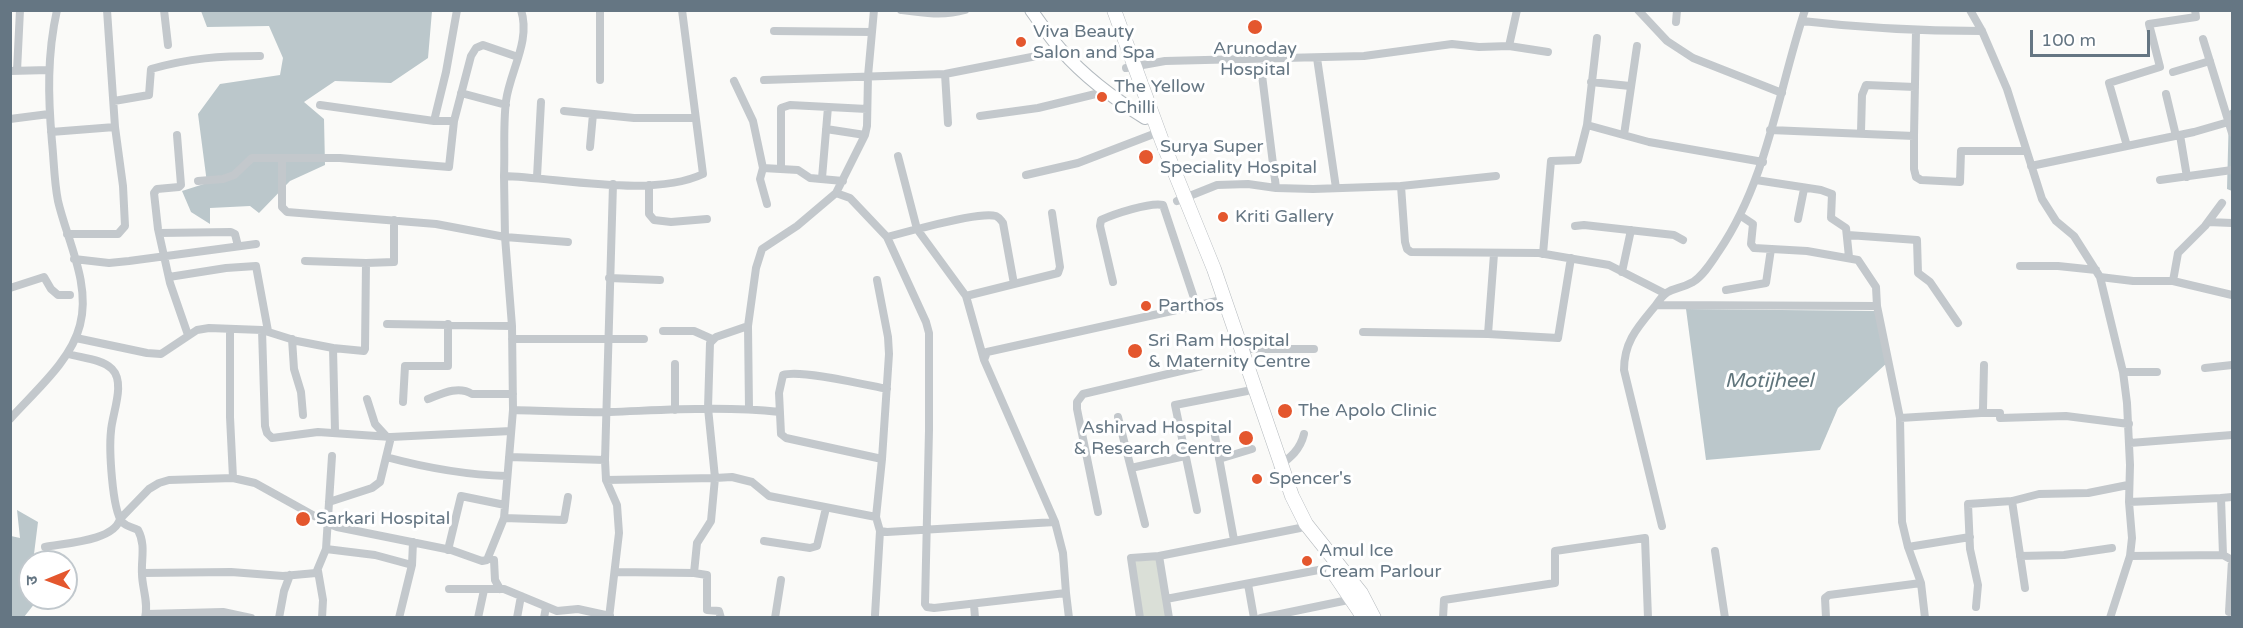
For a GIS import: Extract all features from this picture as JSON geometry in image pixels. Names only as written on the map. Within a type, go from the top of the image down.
[{"type":"main road","points":[[1106,10],[1131,67]]},
{"type":"main road","points":[[1114,10],[1131,67],[1300,528],[1353,598],[1364,618]]},
{"type":"main road","points":[[1149,117],[1151,135],[1214,269],[1247,391],[1278,466],[1306,524],[1361,593],[1374,618]]},
{"type":"street","points":[[20,10],[14,71],[49,70]]},
{"type":"street","points":[[10,419],[68,354],[80,325],[83,300],[56,188],[49,114],[50,44],[57,10]]},
{"type":"street","points":[[67,234],[118,234],[123,230],[123,186],[115,127],[107,10]]},
{"type":"street","points":[[164,10],[168,45]]},
{"type":"street","points":[[434,121],[446,72],[456,10]]},
{"type":"street","points":[[45,547],[108,533],[118,525],[120,519],[149,489],[159,483],[169,480],[233,478],[255,483],[327,523],[448,549],[482,561],[487,560],[504,518],[513,410],[512,326],[505,237],[504,176],[506,105],[509,84],[524,30],[521,10]]},
{"type":"street","points":[[600,10],[600,80]]},
{"type":"street","points":[[504,176],[649,185],[689,181],[703,174],[682,10]]},
{"type":"street","points":[[750,409],[748,326],[756,268],[762,249],[810,216],[836,193],[865,135],[874,10]]},
{"type":"street","points":[[901,10],[934,14],[952,14],[966,10]]},
{"type":"street","points":[[1031,10],[1062,51],[1081,69],[1123,105],[1149,117]]},
{"type":"street","points":[[1509,46],[1517,10]]},
{"type":"street","points":[[1638,10],[1667,41],[1693,57],[1782,93]]},
{"type":"street","points":[[1676,22],[1677,10]]},
{"type":"street","points":[[1662,526],[1624,370],[1624,356],[1629,342],[1664,293],[1694,281],[1705,271],[1741,216],[1763,162],[1805,10]]},
{"type":"street","points":[[1970,10],[1982,31],[2007,89],[2042,199],[2056,221],[2074,236],[2098,273],[2123,372],[2129,424],[2128,485],[2132,538],[2130,556],[2110,618]]},
{"type":"street","points":[[2127,146],[2109,83],[2160,67],[2149,24],[2196,17],[2195,10]]},
{"type":"street","points":[[1802,21],[1916,31],[1982,31]]},
{"type":"street","points":[[774,31],[872,32]]},
{"type":"street","points":[[1916,31],[1914,136],[1916,177],[1921,180],[1960,182],[1961,151],[2026,151]]},
{"type":"street","points":[[1543,254],[1551,161],[1578,160],[1587,125],[1597,38]]},
{"type":"street","points":[[2203,39],[2231,122],[2232,133]]},
{"type":"street","points":[[1131,67],[1165,61],[1364,56],[1452,44],[1479,47],[1509,46],[1548,52]]},
{"type":"street","points":[[198,181],[224,179],[234,175],[252,158],[340,158],[450,167],[454,121],[471,56],[476,48],[483,45],[518,57]]},
{"type":"street","points":[[1624,135],[1637,46]]},
{"type":"street","points":[[764,80],[945,74],[1062,51]]},
{"type":"street","points":[[114,101],[149,95],[151,69],[215,56],[260,56]]},
{"type":"street","points":[[1317,58],[1336,188]]},
{"type":"street","points":[[1260,59],[1276,188]]},
{"type":"street","points":[[2173,72],[2210,61]]},
{"type":"street","points":[[945,74],[948,123]]},
{"type":"street","points":[[734,81],[753,121],[763,168],[760,179],[767,204]]},
{"type":"street","points":[[1591,82],[1630,86]]},
{"type":"street","points":[[1861,132],[1862,95],[1866,86],[1916,87]]},
{"type":"street","points":[[980,116],[1038,108],[1108,91]]},
{"type":"street","points":[[461,93],[506,105]]},
{"type":"street","points":[[2166,94],[2187,177]]},
{"type":"street","points":[[537,177],[541,102]]},
{"type":"street","points":[[320,105],[434,121],[454,121]]},
{"type":"street","points":[[781,169],[781,108],[790,105],[867,109]]},
{"type":"street","points":[[822,178],[828,107]]},
{"type":"street","points":[[564,111],[634,118],[695,118]]},
{"type":"street","points":[[10,119],[49,114]]},
{"type":"street","points":[[590,147],[593,114]]},
{"type":"street","points":[[2031,165],[2178,136],[2231,122]]},
{"type":"street","points":[[1587,125],[1649,142],[1763,162]]},
{"type":"street","points":[[51,132],[115,127]]},
{"type":"street","points":[[826,129],[865,135]]},
{"type":"street","points":[[1770,130],[1914,136]]},
{"type":"street","points":[[177,135],[181,182],[179,187],[154,191],[159,233],[169,277],[188,335]]},
{"type":"street","points":[[1026,175],[1078,163],[1151,135]]},
{"type":"street","points":[[898,156],[917,229],[966,296],[984,360],[1055,522],[1063,553],[1070,618]]},
{"type":"street","points":[[282,158],[282,207],[287,212],[436,224],[505,237],[568,242]]},
{"type":"street","points":[[763,168],[798,170],[810,178],[843,181]]},
{"type":"street","points":[[2160,180],[2232,170]]},
{"type":"street","points":[[1181,199],[1217,185],[1248,184],[1276,188],[1401,186],[1496,176]]},
{"type":"street","points":[[1756,180],[1821,190],[1832,194],[1831,218],[1846,228],[1850,257]]},
{"type":"street","points":[[449,589],[500,589],[557,611],[578,609],[610,617],[619,540],[617,505],[606,480],[605,460],[613,184]]},
{"type":"street","points":[[649,185],[649,214],[654,220],[671,222],[707,219]]},
{"type":"street","points":[[1401,186],[1405,242],[1407,249],[1411,252],[1543,254],[1609,264],[1664,293]]},
{"type":"street","points":[[1798,219],[1804,189]]},
{"type":"street","points":[[836,193],[850,198],[887,237],[929,333],[929,430],[924,598],[927,607],[974,605],[1066,593]]},
{"type":"street","points":[[2174,281],[2178,253],[2208,222],[2222,203]]},
{"type":"street","points":[[1113,282],[1100,226],[1101,220],[1154,205],[1163,205],[1197,307]]},
{"type":"street","points":[[966,296],[1058,273],[1060,267],[1052,213]]},
{"type":"street","points":[[887,237],[975,218],[994,216],[1000,218],[1003,223],[1014,284]]},
{"type":"street","points":[[1741,216],[1753,224],[1752,246],[1850,257],[1860,262],[1876,287],[1877,306],[1897,393],[1900,418],[1902,522],[1920,583],[1925,618]]},
{"type":"street","points":[[305,261],[366,264],[394,262],[394,220]]},
{"type":"street","points":[[2208,222],[2232,223]]},
{"type":"street","points":[[1575,226],[1584,225],[1674,235],[1683,240]]},
{"type":"street","points":[[1622,272],[1631,230]]},
{"type":"street","points":[[159,233],[231,232],[236,235],[238,246]]},
{"type":"street","points":[[1848,236],[1917,240],[1919,244],[1918,273],[1930,282],[1958,323]]},
{"type":"street","points":[[74,259],[109,263],[256,244]]},
{"type":"street","points":[[1726,290],[1766,283],[1771,249]]},
{"type":"street","points":[[1488,334],[1494,254]]},
{"type":"street","points":[[1363,332],[1488,334],[1558,338],[1571,258]]},
{"type":"street","points":[[76,338],[161,354],[188,335],[209,328],[230,328],[265,331],[333,348],[362,352],[365,349],[366,264]]},
{"type":"street","points":[[169,277],[226,268],[256,266],[259,270],[265,331],[265,418],[269,436],[275,438],[335,431],[389,436],[511,432]]},
{"type":"street","points":[[2020,266],[2098,273],[2133,281],[2174,281],[2232,295]]},
{"type":"street","points":[[10,288],[44,277],[51,289],[58,295],[70,295]]},
{"type":"street","points":[[609,278],[660,280]]},
{"type":"street","points":[[875,615],[880,531],[876,517],[887,389],[888,337],[877,280]]},
{"type":"street","points":[[984,360],[987,352],[1217,301]]},
{"type":"street","points":[[1656,305],[1877,306]]},
{"type":"street","points":[[387,324],[512,326]]},
{"type":"street","points":[[402,402],[405,366],[448,366],[448,324]]},
{"type":"street","points":[[663,332],[694,331],[712,339],[748,326]]},
{"type":"street","points":[[230,328],[233,478]]},
{"type":"street","points":[[292,339],[294,369],[303,415]]},
{"type":"street","points":[[512,339],[644,339]]},
{"type":"street","points":[[694,573],[697,543],[711,521],[715,477],[708,408],[712,339]]},
{"type":"street","points":[[333,348],[335,431]]},
{"type":"street","points":[[1098,512],[1077,409],[1077,402],[1083,394],[1238,354],[1314,349]]},
{"type":"street","points":[[68,354],[102,363],[111,368],[116,375],[118,392],[110,446],[116,507],[125,525],[138,530],[141,536],[142,573],[149,616],[231,613],[251,618]]},
{"type":"street","points":[[675,364],[675,410]]},
{"type":"street","points":[[1981,413],[1984,365]]},
{"type":"street","points":[[2205,369],[2232,365]]},
{"type":"street","points":[[2123,372],[2157,372]]},
{"type":"street","points":[[882,459],[786,438],[782,434],[780,412],[782,378],[786,374],[833,379],[887,389]]},
{"type":"street","points":[[428,399],[457,390],[472,394],[513,394]]},
{"type":"street","points":[[1197,510],[1175,405],[1247,391]]},
{"type":"street","points":[[367,399],[375,424],[389,436]]},
{"type":"street","points":[[513,410],[606,412],[708,408],[780,412]]},
{"type":"street","points":[[1900,418],[1981,413],[2066,416],[2129,424]]},
{"type":"street","points":[[1118,417],[1145,524]]},
{"type":"street","points":[[1213,425],[1234,540]]},
{"type":"street","points":[[1278,466],[1295,454],[1302,444],[1304,434]]},
{"type":"street","points":[[2130,443],[2232,435]]},
{"type":"street","points":[[329,502],[372,488],[380,482],[389,436]]},
{"type":"street","points":[[1219,459],[1252,449]]},
{"type":"street","points":[[322,618],[323,600],[318,571],[326,549],[332,456]]},
{"type":"street","points":[[1131,468],[1185,456]]},
{"type":"street","points":[[386,457],[436,470],[471,475],[507,476]]},
{"type":"street","points":[[509,457],[605,460]]},
{"type":"street","points":[[606,480],[732,477],[752,482],[769,496],[876,517]]},
{"type":"street","points":[[1976,607],[1978,585],[1970,537],[1968,504],[2012,501],[2039,494],[2088,493],[2128,485]]},
{"type":"street","points":[[448,549],[461,496],[505,505]]},
{"type":"street","points":[[504,518],[564,520],[568,497]]},
{"type":"street","points":[[2129,502],[2232,497]]},
{"type":"street","points":[[2221,498],[2223,555]]},
{"type":"street","points":[[2012,501],[2025,588]]},
{"type":"street","points":[[764,541],[810,548],[817,546],[826,508]]},
{"type":"street","points":[[880,531],[1055,522]]},
{"type":"street","points":[[1140,618],[1131,558],[1159,556],[1300,528]]},
{"type":"street","points":[[1908,547],[1970,537]]},
{"type":"street","points":[[1443,618],[1444,600],[1555,583],[1556,551],[1646,538],[1648,618]]},
{"type":"street","points":[[399,618],[412,566],[413,542]]},
{"type":"street","points":[[2020,556],[2064,555],[2112,548]]},
{"type":"street","points":[[326,549],[375,555],[412,566]]},
{"type":"street","points":[[1715,551],[1725,618]]},
{"type":"street","points":[[2130,556],[2223,555],[2232,560],[2229,612]]},
{"type":"street","points":[[1159,556],[1169,618]]},
{"type":"street","points":[[494,560],[495,580],[500,589]]},
{"type":"street","points":[[1166,599],[1329,568]]},
{"type":"street","points":[[142,573],[231,572],[290,576],[313,574],[318,571]]},
{"type":"street","points":[[616,572],[705,574],[709,577],[707,610],[719,611],[721,618]]},
{"type":"street","points":[[279,618],[284,591],[290,576]]},
{"type":"street","points":[[775,618],[781,580]]},
{"type":"street","points":[[1826,618],[1824,598],[1829,595],[1920,583]]},
{"type":"street","points":[[1248,584],[1254,618]]},
{"type":"street","points":[[478,618],[484,590]]},
{"type":"street","points":[[517,618],[521,596]]},
{"type":"street","points":[[1262,618],[1353,598]]},
{"type":"street","points":[[974,605],[975,618]]},
{"type":"street","points":[[544,618],[546,607]]},
{"type":"shaded area","points":[[1156,559],[1166,617],[1140,617],[1131,562]]},
{"type":"water","points":[[201,11],[432,11],[428,58],[391,83],[335,81],[304,102],[324,119],[325,165],[290,181],[259,213],[250,206],[210,208],[210,224],[191,212],[182,191],[207,183],[198,114],[220,84],[280,75],[283,58],[269,26],[207,27]]},
{"type":"water","points":[[2232,109],[2232,191],[2227,189],[2229,111]]},
{"type":"water","name":"Motijheel","points":[[1686,309],[1877,311],[1888,362],[1838,408],[1820,450],[1706,460]]},
{"type":"water","points":[[17,510],[38,522],[34,550],[18,550],[18,610],[30,610],[24,617],[11,617],[11,536],[20,538]]},
{"type":"place","name":"Arunoday Hospital","points":[[1255,27]]},
{"type":"place","name":"Viva Beauty Salon and Spa","points":[[1021,42]]},
{"type":"place","name":"The Yellow Chilli","points":[[1102,97]]},
{"type":"place","name":"Surya Super Speciality Hospital","points":[[1146,157]]},
{"type":"place","name":"Kriti Gallery","points":[[1223,217]]},
{"type":"place","name":"Parthos","points":[[1146,306]]},
{"type":"place","name":"Sri Ram Hospital & Maternity Centre","points":[[1135,351]]},
{"type":"place","name":"The Apolo Clinic","points":[[1285,411]]},
{"type":"place","name":"Ashirvad Hospital & Research Centre","points":[[1246,438]]},
{"type":"place","name":"Spencer's","points":[[1257,479]]},
{"type":"place","name":"Sarkari Hospital","points":[[303,519]]},
{"type":"place","name":"Amul Ice Cream Parlour","points":[[1307,561]]}]
